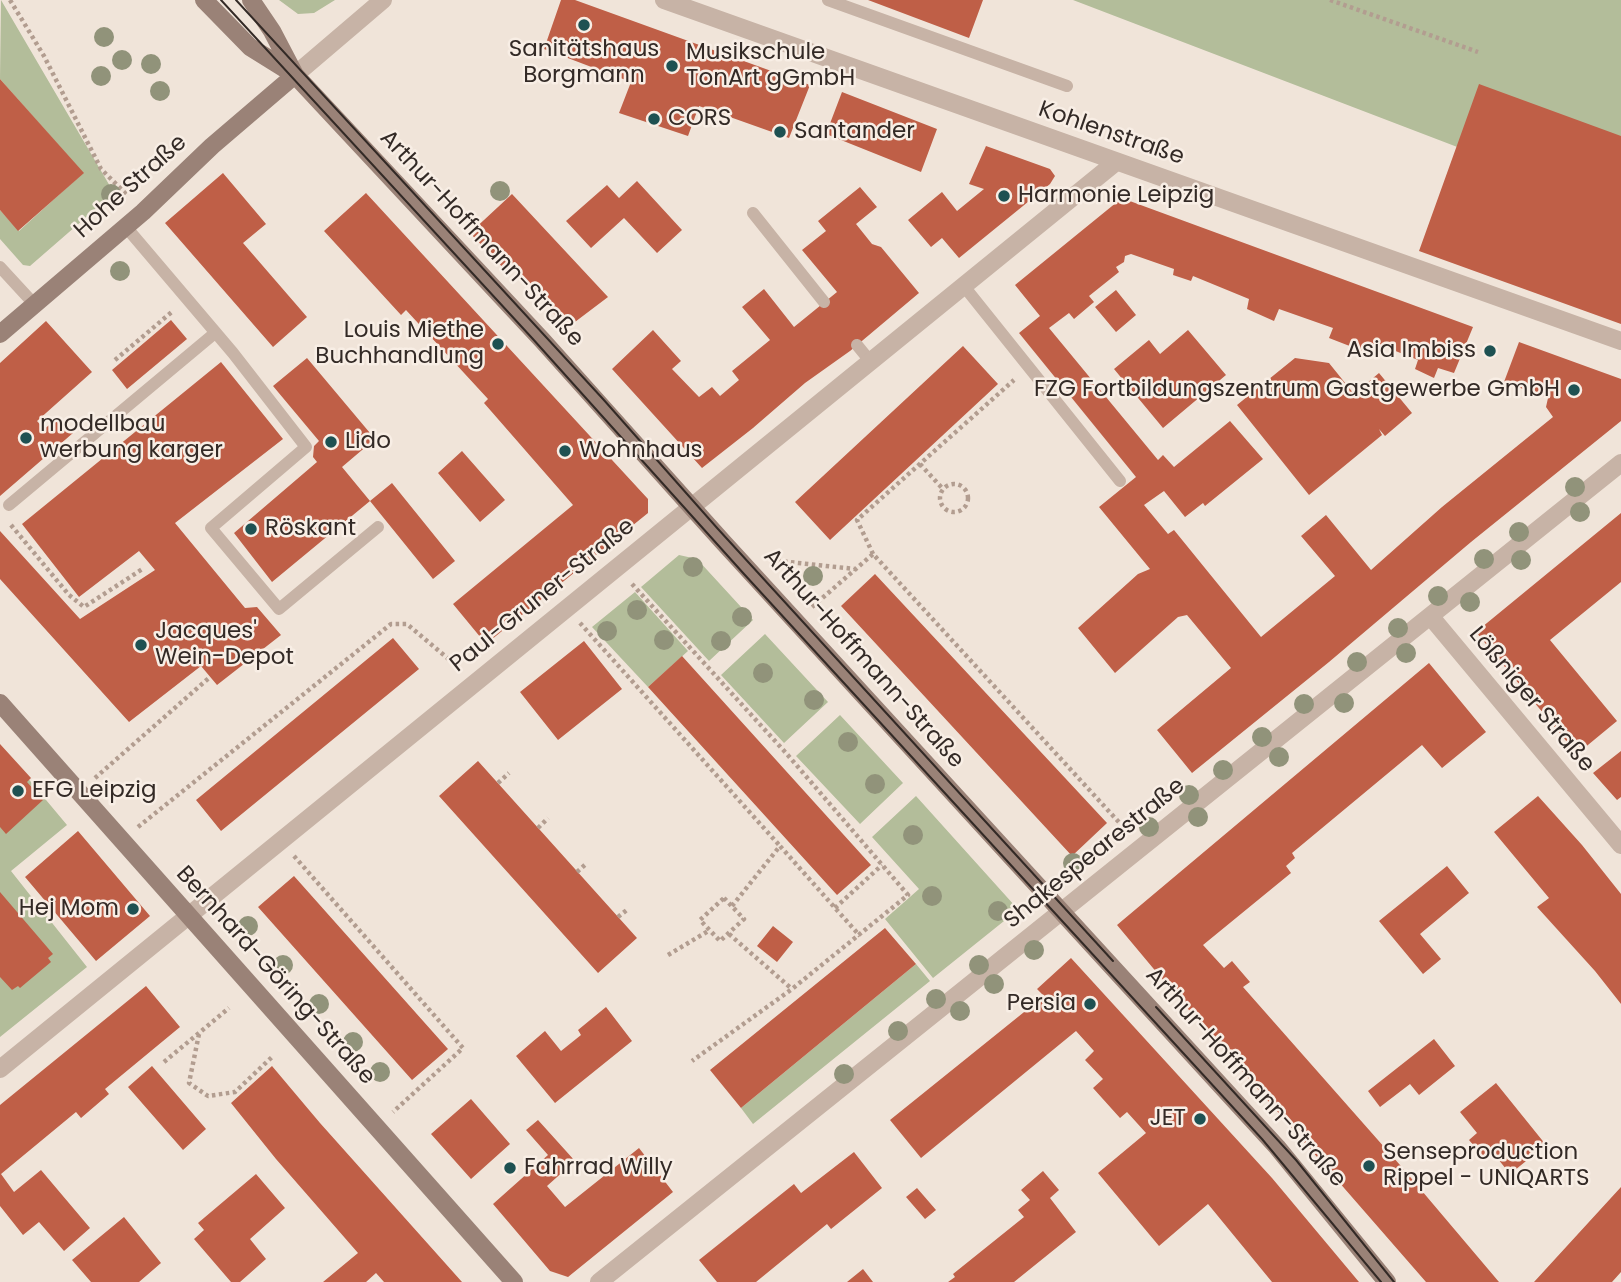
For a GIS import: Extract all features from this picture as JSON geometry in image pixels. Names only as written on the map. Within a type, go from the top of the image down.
[{"type":"street","name":"Arthur-Hoffmann-Straße","points":[[204,0],[250,47],[295,75],[542,341],[1296,1168],[1387,1282]]},
{"type":"street","name":"Arthur-Hoffmann-Straße","points":[[251,0],[272,31],[295,75]]},
{"type":"street","points":[[295,75],[383,0]]},
{"type":"street","name":"Kohlenstraße","points":[[664,0],[1621,341]]},
{"type":"street","name":"Hohe Straße","points":[[0,334],[126,227],[212,146],[295,75]]},
{"type":"street","name":"Paul-Gruner-Straße","points":[[0,1069],[1116,162]]},
{"type":"street","name":"Shakespearestraße","points":[[599,1282],[1621,463]]},
{"type":"street","name":"Lößniger Straße","points":[[1431,617],[1621,845]]},
{"type":"street","name":"Bernhard-Göring-Straße","points":[[0,703],[514,1282]]},
{"type":"lane","points":[[828,0],[1067,86]]},
{"type":"lane","points":[[753,213],[824,302]]},
{"type":"lane","points":[[126,227],[215,332],[306,447],[211,528],[279,610],[378,527]]},
{"type":"lane","points":[[0,267],[34,305]]},
{"type":"lane","points":[[963,285],[1120,481]]},
{"type":"lane","points":[[9,505],[215,332]]},
{"type":"lane","points":[[857,345],[870,362]]},
{"type":"path","points":[[10,0],[44,56],[101,169],[143,212]]},
{"type":"path","points":[[1330,0],[1478,52]]},
{"type":"path","points":[[115,360],[167,316]]},
{"type":"path","points":[[1011,382],[857,520],[873,554],[1141,848]]},
{"type":"path","points":[[920,464],[943,489]]},
{"type":"path","points":[[951,484],[960,485],[967,491],[968,505],[956,513],[946,510],[940,503],[943,489],[951,484]]},
{"type":"path","points":[[9,505],[7,520],[69,596],[84,607],[144,568]]},
{"type":"path","points":[[796,622],[873,554]]},
{"type":"path","points":[[769,559],[856,569]]},
{"type":"path","points":[[618,568],[786,753],[908,895],[792,989],[692,1061]]},
{"type":"path","points":[[567,608],[860,936]]},
{"type":"path","points":[[121,841],[390,624],[407,624],[415,629],[475,682]]},
{"type":"path","points":[[79,793],[210,677]]},
{"type":"path","points":[[498,783],[509,773]]},
{"type":"path","points":[[538,828],[548,818]]},
{"type":"path","points":[[280,841],[463,1048],[377,1127]]},
{"type":"path","points":[[732,906],[780,846]]},
{"type":"path","points":[[577,872],[587,863]]},
{"type":"path","points":[[835,908],[882,865]]},
{"type":"path","points":[[724,898],[732,906],[744,919],[720,941],[700,920],[724,898]]},
{"type":"path","points":[[618,917],[628,909]]},
{"type":"path","points":[[668,955],[710,930]]},
{"type":"path","points":[[729,934],[792,989]]},
{"type":"path","points":[[164,1062],[229,1009]]},
{"type":"path","points":[[200,1034],[190,1083],[208,1096],[234,1092],[272,1057]]},
{"type":"green space","points":[[1,0],[114,193],[30,266],[23,265],[0,239],[0,210],[19,231],[83,173],[0,79]]},
{"type":"green space","points":[[279,0],[335,0],[314,13],[298,14]]},
{"type":"green space","points":[[1073,0],[1621,0],[1621,307],[1588,197]]},
{"type":"green space","points":[[679,555],[697,559],[753,620],[709,661],[641,587]]},
{"type":"green space","points":[[635,592],[688,651],[648,687],[592,627]]},
{"type":"green space","points":[[765,634],[828,702],[784,743],[721,675]]},
{"type":"green space","points":[[840,715],[903,783],[860,824],[796,756]]},
{"type":"green space","points":[[0,745],[67,825],[11,871],[87,967],[0,1037]]},
{"type":"green space","points":[[916,796],[1015,906],[1014,913],[933,978],[885,919],[919,889],[872,837]]},
{"type":"green space","points":[[916,964],[930,981],[753,1124],[741,1108]]},
{"type":"building","name":"Musikschule TonArt gGmbH","points":[[561,0],[575,0],[810,85],[789,138],[699,106],[688,136],[619,113],[631,82],[544,49]]},
{"type":"building","points":[[868,0],[983,0],[969,38]]},
{"type":"building","points":[[0,79],[84,173],[18,231],[0,210]]},
{"type":"building","points":[[1479,84],[1621,136],[1621,324],[1419,251]]},
{"type":"building","points":[[842,92],[937,129],[921,172],[826,134]]},
{"type":"building","points":[[986,146],[1050,169],[1055,176],[1050,184],[959,258],[942,238],[931,247],[908,220],[942,192],[957,211],[984,189],[969,184]]},
{"type":"building","points":[[223,173],[266,224],[243,243],[307,317],[273,347],[165,223]]},
{"type":"building","points":[[637,181],[682,230],[657,253],[624,218],[591,248],[566,221],[607,185],[619,198]]},
{"type":"building","points":[[860,187],[877,207],[856,224],[872,244],[881,247],[919,293],[702,468],[612,369],[653,330],[681,361],[672,369],[699,397],[712,387],[720,396],[739,380],[732,371],[770,340],[742,307],[764,289],[794,327],[837,292],[802,250],[826,231],[818,221]]},
{"type":"building","points":[[366,193],[648,499],[648,513],[486,644],[453,604],[573,505],[484,403],[488,399],[406,310],[401,315],[324,231]]},
{"type":"building","points":[[512,194],[608,297],[567,328],[513,268],[508,273],[470,233]]},
{"type":"building","points":[[1127,200],[1473,327],[1454,373],[1438,368],[1434,378],[1415,369],[1418,360],[1383,346],[1378,357],[1329,338],[1333,328],[1279,309],[1274,321],[1247,309],[1249,299],[1193,276],[1191,281],[1173,275],[1174,269],[1131,254],[1125,256],[1124,262],[1116,267],[1119,272],[1089,296],[1094,302],[1074,319],[1069,313],[1049,328],[1158,460],[1163,455],[1174,467],[1230,421],[1263,459],[1205,506],[1203,503],[1185,517],[1164,491],[1144,505],[1168,534],[1174,530],[1261,637],[1335,576],[1301,536],[1326,515],[1371,570],[1442,507],[1553,417],[1546,407],[1548,398],[1504,382],[1519,342],[1621,379],[1621,421],[1192,773],[1157,730],[1231,668],[1187,615],[1178,617],[1115,673],[1078,628],[1138,574],[1150,569],[1099,507],[1136,477],[1019,333],[1040,316],[1015,285],[1117,202]]},
{"type":"building","points":[[1116,290],[1136,315],[1116,332],[1095,307]]},
{"type":"building","points":[[171,320],[187,339],[127,389],[112,370]]},
{"type":"building","points":[[46,321],[92,372],[37,421],[44,429],[60,417],[73,433],[0,496],[0,363]]},
{"type":"building","points":[[1188,330],[1226,375],[1163,428],[1114,369],[1149,340],[1160,354]]},
{"type":"building","points":[[963,346],[998,384],[830,540],[795,502]]},
{"type":"building","points":[[307,358],[375,439],[342,467],[370,501],[272,582],[234,533],[317,462],[313,457],[314,446],[319,441],[273,386]]},
{"type":"building","points":[[1295,358],[1329,363],[1354,394],[1379,373],[1412,413],[1385,436],[1379,429],[1382,435],[1309,495],[1237,405]]},
{"type":"building","points":[[221,362],[283,439],[175,523],[245,608],[257,607],[281,635],[217,685],[201,666],[129,722],[0,579],[0,531],[80,619],[155,570],[139,551],[79,597],[22,524]]},
{"type":"building","points":[[462,451],[505,500],[480,522],[438,473]]},
{"type":"building","points":[[392,483],[455,561],[433,579],[370,501]]},
{"type":"building","points":[[1621,513],[1621,582],[1550,640],[1617,721],[1577,754],[1476,632]]},
{"type":"building","points":[[875,574],[1107,823],[1072,856],[841,606]]},
{"type":"building","points":[[393,638],[419,669],[221,831],[196,800]]},
{"type":"building","points":[[584,641],[622,689],[558,740],[520,692]]},
{"type":"building","points":[[682,656],[871,865],[837,895],[648,687]]},
{"type":"building","points":[[1429,663],[1486,732],[1442,768],[1422,745],[1292,853],[1295,858],[1286,866],[1291,873],[1203,945],[1224,968],[1232,961],[1250,982],[1243,987],[1499,1282],[1426,1282],[1117,925]]},
{"type":"building","name":"EFG Leipzig","points":[[0,744],[31,778],[27,782],[43,800],[6,834],[0,827]]},
{"type":"building","points":[[1621,751],[1621,797],[1617,800],[1593,773]]},
{"type":"building","points":[[478,761],[637,938],[598,973],[439,796]]},
{"type":"building","points":[[1538,796],[1621,894],[1621,1004],[1537,907],[1549,898],[1494,832]]},
{"type":"building","points":[[78,831],[150,916],[96,961],[25,877]]},
{"type":"building","points":[[1447,866],[1469,893],[1420,934],[1441,959],[1423,974],[1379,921]]},
{"type":"building","points":[[294,876],[448,1049],[412,1080],[258,907]]},
{"type":"building","points":[[0,892],[53,954],[48,958],[51,962],[20,988],[18,986],[12,990],[0,977]]},
{"type":"building","points":[[773,926],[793,942],[777,962],[757,946]]},
{"type":"building","points":[[885,928],[916,964],[741,1108],[710,1070]]},
{"type":"building","points":[[1071,958],[1272,1178],[1359,1282],[1272,1282],[1208,1204],[1159,1246],[1098,1173],[1146,1133],[1127,1112],[1120,1118],[1093,1088],[1103,1079],[1085,1060],[1094,1051],[1076,1031],[921,1158],[890,1120],[1044,996],[1037,989]]},
{"type":"building","points":[[146,986],[180,1027],[105,1089],[109,1094],[81,1118],[76,1112],[1,1174],[14,1192],[41,1170],[90,1228],[64,1251],[39,1222],[23,1235],[0,1206],[0,1105]]},
{"type":"building","points":[[606,1007],[632,1041],[555,1103],[516,1056],[545,1031],[561,1051],[581,1035],[578,1030]]},
{"type":"building","points":[[1434,1039],[1455,1066],[1419,1095],[1410,1084],[1380,1107],[1368,1091]]},
{"type":"building","points":[[152,1066],[206,1129],[183,1150],[128,1087]]},
{"type":"building","points":[[272,1066],[462,1282],[384,1282],[376,1273],[366,1282],[323,1282],[358,1253],[231,1103]]},
{"type":"building","points":[[1496,1083],[1546,1145],[1510,1174],[1494,1154],[1486,1160],[1469,1140],[1477,1133],[1460,1112]]},
{"type":"building","points":[[471,1099],[510,1144],[471,1179],[431,1134]]},
{"type":"building","points":[[538,1120],[575,1161],[547,1186],[565,1207],[639,1148],[673,1192],[568,1277],[550,1271],[493,1204],[548,1155],[526,1130]]},
{"type":"building","points":[[854,1152],[882,1188],[831,1229],[827,1224],[756,1282],[717,1282],[699,1260],[794,1184],[801,1193]]},
{"type":"building","points":[[1043,1171],[1059,1190],[1050,1198],[1076,1232],[1014,1282],[948,1282],[955,1277],[953,1274],[1024,1217],[1018,1210],[1030,1200],[1021,1190]]},
{"type":"building","points":[[256,1174],[285,1208],[250,1239],[266,1259],[240,1282],[231,1282],[194,1239],[204,1230],[198,1223]]},
{"type":"building","points":[[1621,1187],[1621,1272],[1612,1282],[1534,1282]]},
{"type":"building","points":[[917,1188],[936,1210],[925,1219],[906,1197]]},
{"type":"building","points":[[124,1217],[161,1263],[139,1282],[91,1282],[72,1260]]},
{"type":"building","points":[[863,1269],[873,1282],[847,1282]]},
{"type":"tram line","points":[[221,0],[1262,1139],[1381,1282]]},
{"type":"tram line","points":[[236,0],[603,399],[718,529],[1113,961]]},
{"type":"tram line","points":[[1156,1007],[1296,1160],[1394,1282]]},
{"type":"place","name":"Sanitätshaus Borgmann","points":[[584,25]]},
{"type":"place","name":"Musikschule TonArt gGmbH","points":[[672,66]]},
{"type":"place","name":"CORS","points":[[654,119]]},
{"type":"place","name":"Santander","points":[[780,132]]},
{"type":"place","name":"Harmonie Leipzig","points":[[1004,196]]},
{"type":"place","name":"Louis Miethe Buchhandlung","points":[[498,344]]},
{"type":"place","name":"Asia Imbiss","points":[[1490,351]]},
{"type":"place","name":"FZG Fortbildungszentrum Gastgewerbe GmbH","points":[[1574,390]]},
{"type":"place","name":"modellbau werbung karger","points":[[26,438]]},
{"type":"place","name":"Lido","points":[[331,442]]},
{"type":"place","name":"Wohnhaus","points":[[565,451]]},
{"type":"place","name":"Röskant","points":[[251,529]]},
{"type":"place","name":"Jacques' Wein-Depot","points":[[141,645]]},
{"type":"place","name":"EFG Leipzig","points":[[18,791]]},
{"type":"place","name":"Hej Mom","points":[[133,909]]},
{"type":"place","name":"Persia","points":[[1090,1004]]},
{"type":"place","name":"JET","points":[[1200,1119]]},
{"type":"place","name":"Senseproduction Rippel - UNIQARTS","points":[[1369,1166]]},
{"type":"place","name":"Fahrrad Willy","points":[[510,1168]]}]
